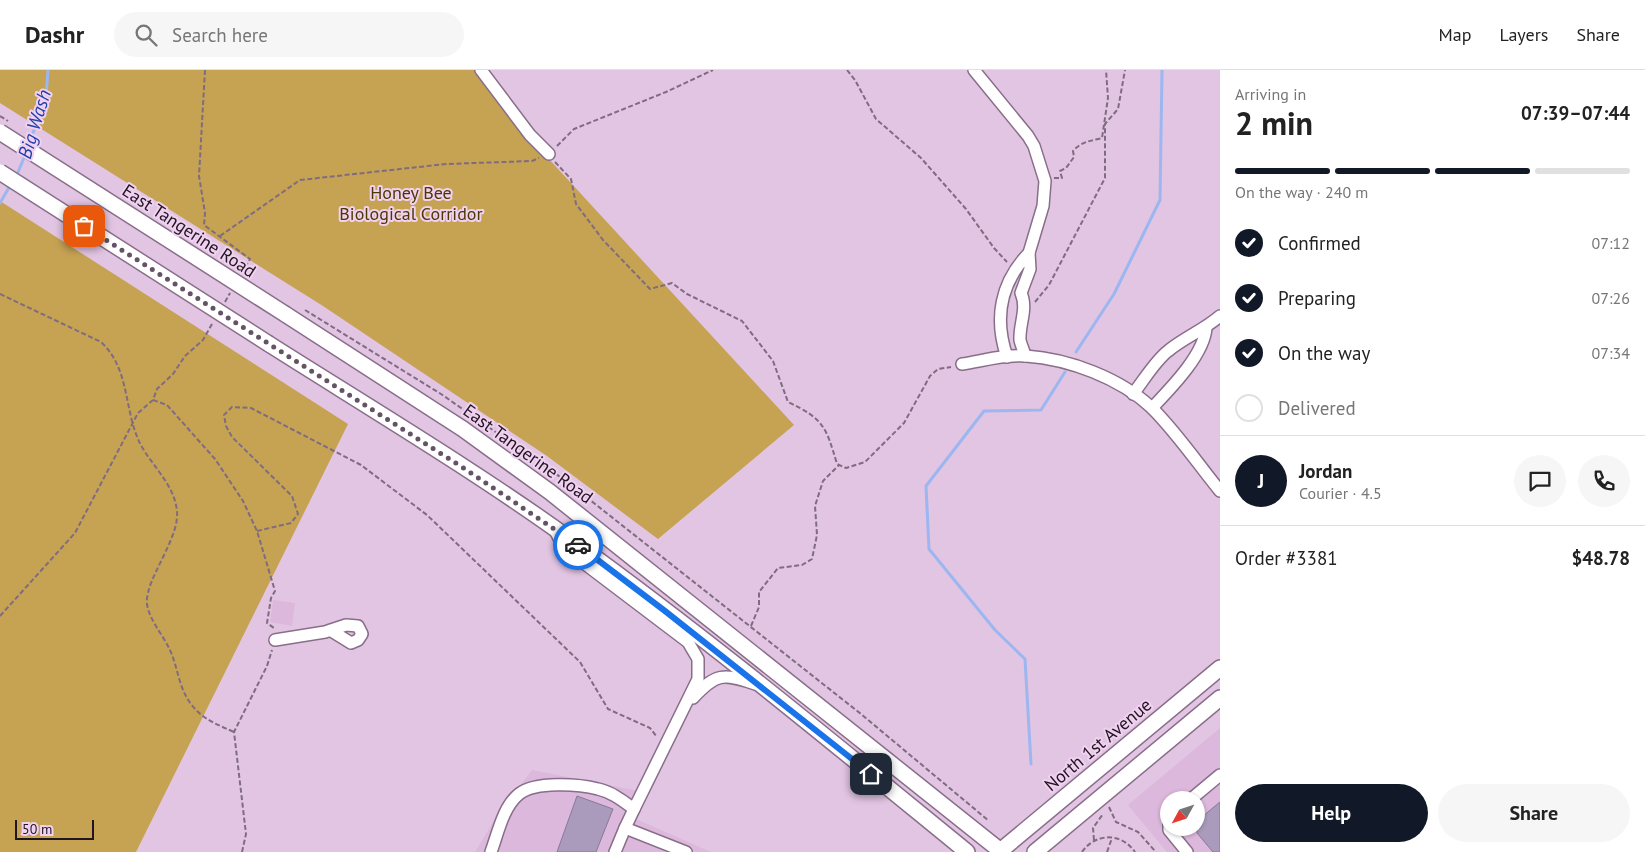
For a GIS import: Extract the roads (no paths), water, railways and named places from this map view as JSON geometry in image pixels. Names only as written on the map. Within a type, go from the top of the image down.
[{"type":"main road","name":"East Tangerine Road","points":[[0,132],[291,310],[463,429],[550,492],[1001,852]]},
{"type":"main road","points":[[0,172],[554,528],[619,575],[758,684],[967,852]]},
{"type":"main road","name":"North 1st Avenue","points":[[1001,852],[1220,668]]},
{"type":"main road","points":[[1035,852],[1220,698]]},
{"type":"street","points":[[481,70],[530,136],[549,154]]},
{"type":"street","points":[[974,70],[1028,136],[1034,146],[1044,180],[1043,206],[1029,253],[1030,269],[1021,293],[1024,305],[1020,340],[1025,356]]},
{"type":"street","points":[[1006,357],[1001,341],[1001,300],[1015,271],[1029,253]]},
{"type":"street","points":[[1133,394],[1168,350],[1198,329],[1206,328],[1220,316]]},
{"type":"street","points":[[1152,408],[1185,370],[1206,339],[1206,328]]},
{"type":"street","points":[[962,364],[1025,356],[1080,368],[1133,394],[1152,408],[1220,491]]},
{"type":"street","points":[[554,528],[564,548],[688,642],[698,659],[698,679],[634,809],[616,852]]},
{"type":"street","points":[[275,640],[330,630]]},
{"type":"street","points":[[684,707],[709,681],[731,676],[758,684]]},
{"type":"street","points":[[1201,791],[1220,776]]},
{"type":"street","points":[[491,852],[506,811],[518,794],[531,786],[548,785],[597,788],[615,795],[634,809]]},
{"type":"street","points":[[625,828],[686,852]]},
{"type":"street","points":[[1174,836],[1187,852]]},
{"type":"waterway","name":"Big Wash","points":[[29,144],[46,97],[48,70]]},
{"type":"waterway","points":[[1076,352],[1114,294],[1160,200],[1162,70]]},
{"type":"waterway","name":"Big Wash","points":[[16,177],[26,153]]},
{"type":"waterway","name":"Big Wash","points":[[0,203],[11,184]]},
{"type":"waterway","points":[[1031,764],[1025,659],[995,630],[929,549],[926,486],[984,411],[1041,410],[1065,372]]},
{"type":"park label","name":"Honey Bee Biological Corridor","points":[[411,203]]}]
